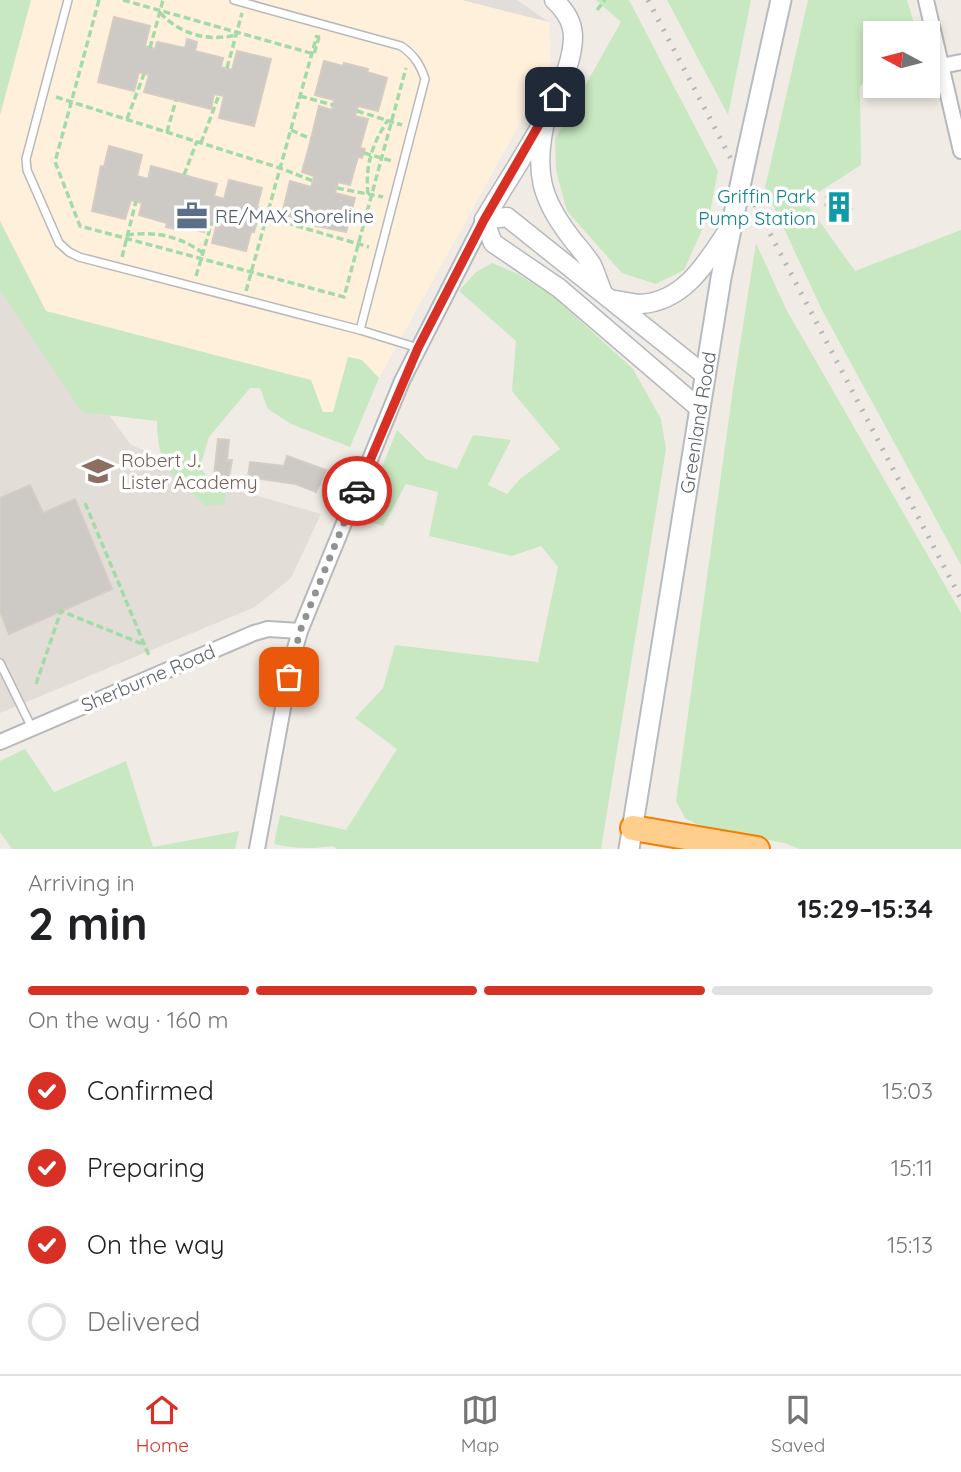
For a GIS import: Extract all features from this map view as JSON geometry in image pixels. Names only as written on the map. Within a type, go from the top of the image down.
[{"type":"highway","points":[[631,838],[757,849]]},
{"type":"main road","name":"Greenland Road","points":[[631,838],[734,215],[781,0]]},
{"type":"street","points":[[257,849],[292,659],[300,631],[418,348],[484,220],[564,81],[573,35],[569,19],[554,0]]},
{"type":"street","points":[[926,0],[961,151]]},
{"type":"street","points":[[941,66],[961,62]]},
{"type":"street","points":[[546,114],[540,148],[543,191],[550,208],[591,263],[607,297]]},
{"type":"street","points":[[607,297],[640,304],[675,294],[692,281],[734,215]]},
{"type":"street","points":[[484,220],[507,217],[706,376]]},
{"type":"street","points":[[484,220],[493,243],[559,288],[700,409]]},
{"type":"street","name":"Sherburne Road","points":[[0,742],[254,633],[268,629],[300,631]]},
{"type":"lane","points":[[68,0],[26,159],[27,170],[60,243],[69,252],[79,257],[360,330],[418,348]]},
{"type":"lane","points":[[234,0],[401,46],[419,63],[425,79],[360,330]]},
{"type":"lane","points":[[0,663],[32,728]]},
{"type":"path","points":[[99,0],[55,162],[80,226],[202,256],[344,297],[382,158],[389,121],[406,67],[402,62]]},
{"type":"path","points":[[123,0],[236,34],[312,53]]},
{"type":"path","points":[[150,48],[163,0]]},
{"type":"path","points":[[597,10],[605,0]]},
{"type":"path","points":[[226,68],[244,3]]},
{"type":"path","points":[[160,12],[169,22],[193,35],[215,38],[236,34]]},
{"type":"path","points":[[243,299],[320,24]]},
{"type":"path","points":[[192,41],[193,35]]},
{"type":"path","points":[[312,53],[314,54],[319,37],[331,40]]},
{"type":"path","points":[[127,120],[144,74]]},
{"type":"path","points":[[43,93],[280,168],[313,181]]},
{"type":"path","points":[[184,175],[219,95]]},
{"type":"path","points":[[300,96],[333,105]]},
{"type":"path","points":[[166,132],[176,100]]},
{"type":"path","points":[[357,111],[412,128]]},
{"type":"path","points":[[370,195],[367,168],[370,155],[374,143],[389,121]]},
{"type":"path","points":[[291,130],[310,139]]},
{"type":"path","points":[[364,153],[403,164]]},
{"type":"path","points":[[337,188],[394,200]]},
{"type":"path","points":[[119,267],[136,201]]},
{"type":"path","points":[[267,217],[381,250]]},
{"type":"path","points":[[193,286],[212,222]]},
{"type":"path","points":[[168,236],[170,228]]},
{"type":"path","points":[[127,237],[155,233],[168,236],[181,240],[202,256]]},
{"type":"path","points":[[85,503],[150,658]]},
{"type":"path","points":[[36,684],[61,611],[145,645]]},
{"type":"shaded area","points":[[31,0],[462,0],[549,22],[551,67],[379,378],[362,360],[333,413],[322,412],[311,380],[46,311],[0,221],[0,115]]},
{"type":"shaded area","points":[[462,0],[517,0],[549,22]]},
{"type":"shaded area","name":"Robert J. Lister Academy","points":[[0,267],[131,445],[261,497],[321,514],[291,578],[255,607],[0,713]]},
{"type":"green space","points":[[0,0],[31,0],[0,115]]},
{"type":"green space","points":[[596,0],[629,0],[718,171],[710,212],[684,270],[656,284],[622,273],[567,211],[556,170],[555,139],[621,22]]},
{"type":"green space","points":[[667,0],[751,0],[728,115]]},
{"type":"green space","points":[[808,0],[907,0],[913,21],[863,21],[861,165],[805,201],[855,271],[961,230],[961,565],[823,312],[765,188]]},
{"type":"green space","points":[[0,221],[46,311],[311,380],[323,412],[333,412],[348,357],[362,360],[379,378],[350,447],[291,424],[268,409],[260,388],[250,388],[209,437],[200,467],[213,485],[227,489],[224,505],[206,506],[169,470],[160,450],[157,421],[82,412],[0,290]]},
{"type":"green space","points":[[756,243],[786,309],[961,613],[961,849],[800,849],[696,824],[685,818],[676,801]]},
{"type":"green space","points":[[492,263],[518,274],[553,296],[633,369],[661,419],[666,449],[601,849],[337,849],[333,846],[304,848],[274,844],[280,815],[346,830],[397,749],[355,718],[383,688],[395,645],[538,662],[558,567],[541,546],[512,556],[429,536],[438,492],[406,484],[383,526],[361,519],[397,430],[426,459],[457,469],[473,435],[511,440],[488,485],[507,494],[520,479],[560,449],[512,391],[516,341],[459,291],[476,272]]},
{"type":"green space","points":[[25,749],[54,792],[126,761],[153,847],[239,831],[235,849],[12,849],[0,832],[0,761]]},
{"type":"building","points":[[114,17],[150,26],[145,46],[155,49],[157,42],[185,48],[187,39],[197,42],[195,51],[223,58],[221,67],[232,70],[237,51],[271,59],[254,126],[219,118],[224,96],[214,94],[211,109],[144,92],[149,75],[139,72],[134,91],[98,82]]},
{"type":"building","points":[[324,61],[368,69],[367,72],[387,78],[378,111],[358,106],[355,116],[368,119],[360,148],[365,149],[364,153],[362,158],[358,157],[350,185],[338,182],[335,193],[355,198],[346,232],[302,223],[303,220],[282,214],[290,181],[311,187],[313,181],[314,176],[302,172],[319,106],[332,110],[334,100],[315,95]]},
{"type":"building","points":[[109,146],[142,155],[137,176],[148,179],[151,166],[217,184],[214,196],[224,199],[229,180],[262,188],[257,207],[261,208],[246,251],[212,243],[217,223],[208,220],[204,232],[176,225],[175,229],[166,227],[167,223],[139,215],[142,203],[131,200],[125,219],[92,211],[101,166],[104,167]]},
{"type":"building","name":"Griffin Park Pump Station","points":[[831,192],[839,200],[842,197],[852,209],[839,221],[825,205],[829,202],[826,197]]},
{"type":"building","points":[[218,439],[229,440],[227,460],[232,460],[229,477],[214,476]]},
{"type":"building","points":[[287,456],[326,470],[316,492],[296,484],[248,477],[250,462],[284,466]]},
{"type":"building","points":[[30,485],[43,513],[75,499],[112,589],[9,634],[0,611],[0,498]]},
{"type":"railway","points":[[648,0],[961,599]]},
{"type":"way so far","points":[[289,677],[300,631],[357,491]]},
{"type":"place","name":"Griffin Park Pump Station","points":[[839,207]]},
{"type":"place","name":"RE/MAX Shoreline","points":[[192,216]]},
{"type":"place","name":"Robert J. Lister Academy","points":[[98,471]]},
{"type":"route","points":[[357,491],[402,381],[452,279],[555,97]]}]
